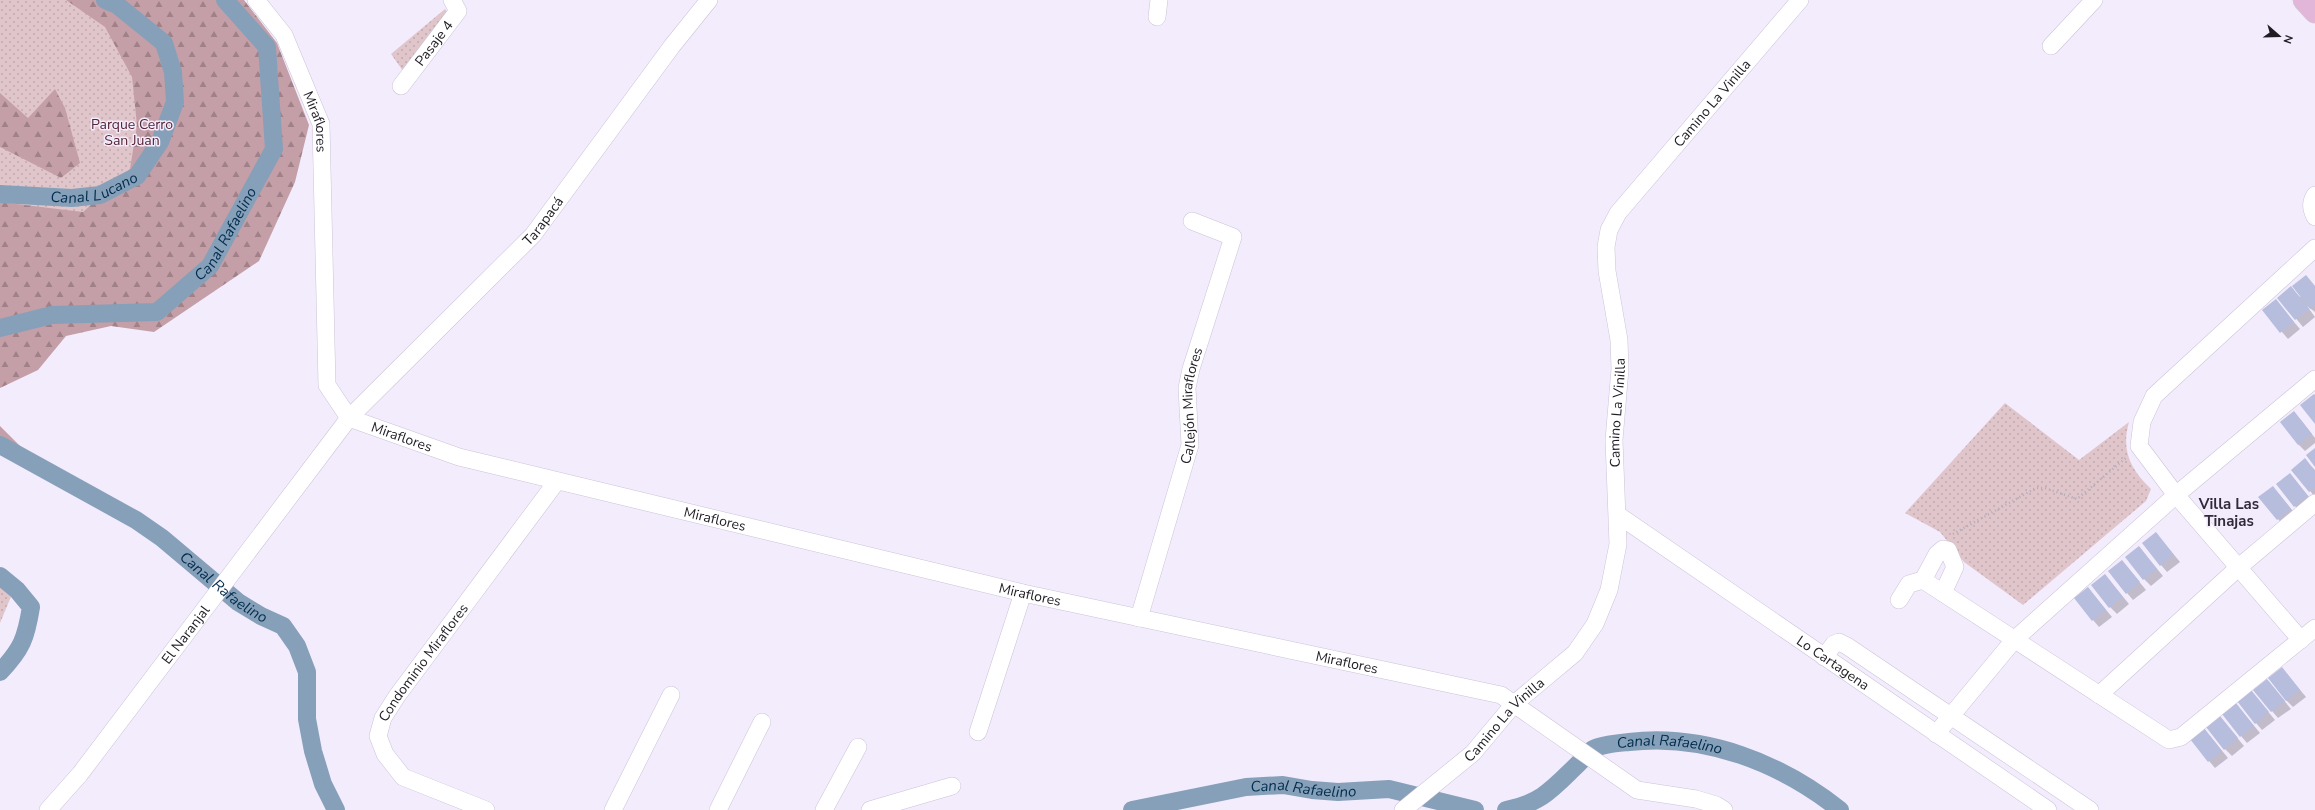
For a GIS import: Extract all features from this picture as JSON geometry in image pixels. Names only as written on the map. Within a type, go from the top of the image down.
[{"type":"main road","points":[[2304,0],[2315,12]]},
{"type":"street","name":"Miraflores","points":[[256,0],[284,36],[321,124],[327,385],[349,418],[459,457],[557,481],[1023,593],[1501,695],[1637,790],[1696,800],[1716,805],[1724,810]]},
{"type":"street","name":"Pasaje 4","points":[[401,86],[458,11],[452,0]]},
{"type":"street","name":"Tarapacá","points":[[349,418],[533,235],[672,46],[709,0]]},
{"type":"street","points":[[1157,17],[1159,0]]},
{"type":"street","name":"Camino La Vinilla","points":[[1406,807],[1473,753],[1514,704],[1575,653],[1595,624],[1613,574],[1618,544],[1614,440],[1620,354],[1607,264],[1606,247],[1609,230],[1618,213],[1800,0]]},
{"type":"street","points":[[2051,46],[2094,0]]},
{"type":"street","points":[[2315,195],[2312,200],[2311,209],[2315,217]]},
{"type":"street","name":"Callejón Miraflores","points":[[1139,618],[1190,445],[1187,388],[1191,369],[1233,237],[1192,221]]},
{"type":"street","points":[[2301,640],[2176,495],[2139,446],[2142,422],[2154,396],[2315,248]]},
{"type":"street","points":[[1936,734],[2014,640],[2176,495],[2315,379]]},
{"type":"street","name":"El Naranjal","points":[[48,810],[80,774],[349,418]]},
{"type":"street","name":"Condominio Miraflores","points":[[486,810],[403,777],[385,754],[378,736],[383,718],[397,696],[557,481]]},
{"type":"street","points":[[2099,695],[2239,567],[2315,503]]},
{"type":"street","name":"Lo Cartagena","points":[[1618,516],[2048,810]]},
{"type":"street","points":[[1899,600],[1909,584],[1923,580],[1939,551],[1948,550],[1956,564],[1943,593]]},
{"type":"street","points":[[1923,580],[2165,739],[2176,740],[2315,628]]},
{"type":"street","points":[[978,732],[1023,593]]},
{"type":"street","points":[[1824,657],[1834,644],[1839,642],[1843,644],[2090,810]]},
{"type":"street","points":[[613,810],[671,695]]},
{"type":"street","points":[[718,810],[762,722]]},
{"type":"street","points":[[824,810],[858,747]]},
{"type":"street","points":[[870,810],[952,786]]},
{"type":"path","points":[[1939,551],[1942,540],[2036,488],[2045,488],[2077,499],[2139,446]]},
{"type":"green space","name":"Parque Cerro San Juan","points":[[0,0],[225,0],[267,47],[0,328]]},
{"type":"green space","name":"Parque Cerro San Juan","points":[[66,0],[244,0],[277,43],[309,125],[295,182],[259,261],[154,332],[111,326],[66,336],[38,370],[0,388],[0,202],[83,212],[130,169],[137,125],[132,77],[105,27]]},
{"type":"green space","points":[[445,9],[449,14],[403,71],[391,54]]},
{"type":"green space","points":[[55,89],[65,108],[80,163],[61,178],[0,147],[0,93],[28,118]]},
{"type":"green space","points":[[2005,403],[2079,460],[2129,422],[2126,441],[2129,458],[2138,474],[2151,489],[2146,501],[2023,605],[1964,562],[1940,532],[1905,513]]},
{"type":"green space","points":[[0,426],[35,461],[0,455]]},
{"type":"green space","points":[[0,578],[13,592],[0,623]]},
{"type":"building","points":[[2306,275],[2315,286],[2315,305],[2310,309],[2292,286]]},
{"type":"building","points":[[2291,286],[2309,309],[2295,320],[2277,298]]},
{"type":"building","points":[[2276,299],[2294,322],[2280,333],[2262,310]]},
{"type":"building","points":[[2314,394],[2315,395],[2315,424],[2300,405]]},
{"type":"building","points":[[2294,411],[2312,434],[2298,445],[2280,422]]},
{"type":"building","points":[[2315,448],[2315,467],[2306,455]]},
{"type":"building","points":[[2305,458],[2315,471],[2315,488],[2309,492],[2291,470]]},
{"type":"building","points":[[2290,473],[2308,496],[2294,507],[2276,484]]},
{"type":"building","points":[[2273,486],[2291,509],[2277,520],[2258,497]]},
{"type":"building","points":[[2156,532],[2174,555],[2160,566],[2142,543]]},
{"type":"building","points":[[2139,546],[2157,569],[2143,580],[2125,557]]},
{"type":"building","points":[[2122,560],[2140,582],[2126,594],[2108,571]]},
{"type":"building","points":[[2105,574],[2123,597],[2109,608],[2091,585]]},
{"type":"building","points":[[2088,587],[2106,610],[2092,621],[2074,598]]},
{"type":"building","points":[[2282,667],[2300,690],[2286,701],[2268,678]]},
{"type":"building","points":[[2267,679],[2285,701],[2271,712],[2253,690]]},
{"type":"building","points":[[2251,690],[2269,712],[2255,724],[2237,701]]},
{"type":"building","points":[[2236,703],[2254,726],[2240,737],[2222,714]]},
{"type":"building","points":[[2220,716],[2238,738],[2224,750],[2206,727]]},
{"type":"building","points":[[2204,728],[2222,751],[2208,762],[2190,739]]},
{"type":"waterway","name":"Canal Lucano","points":[[0,194],[72,198],[100,195],[137,176],[160,142],[175,102],[173,72],[164,43],[117,5],[105,0]]},
{"type":"waterway","name":"Canal Rafaelino","points":[[0,328],[52,315],[157,312],[210,266],[274,149],[267,47],[225,0]]},
{"type":"waterway","name":"Canal Rafaelino","points":[[0,445],[136,520],[162,538],[238,602],[261,616],[283,626],[297,646],[307,672],[307,719],[313,751],[323,784],[336,810]]},
{"type":"waterway","name":"Canal Lucano","points":[[0,576],[17,590],[31,607],[22,642],[18,650],[0,672]]},
{"type":"waterway","name":"Canal Rafaelino","points":[[1506,810],[1538,799],[1554,787],[1593,749],[1616,743],[1657,740],[1686,742],[1714,747],[1741,755],[1767,765],[1793,778],[1840,810]]},
{"type":"waterway","name":"Canal Rafaelino","points":[[1132,810],[1246,787],[1283,785],[1312,790],[1338,792],[1389,789],[1475,810]]},
{"type":"district","name":"Villa Las Tinajas","points":[[2229,512]]}]
